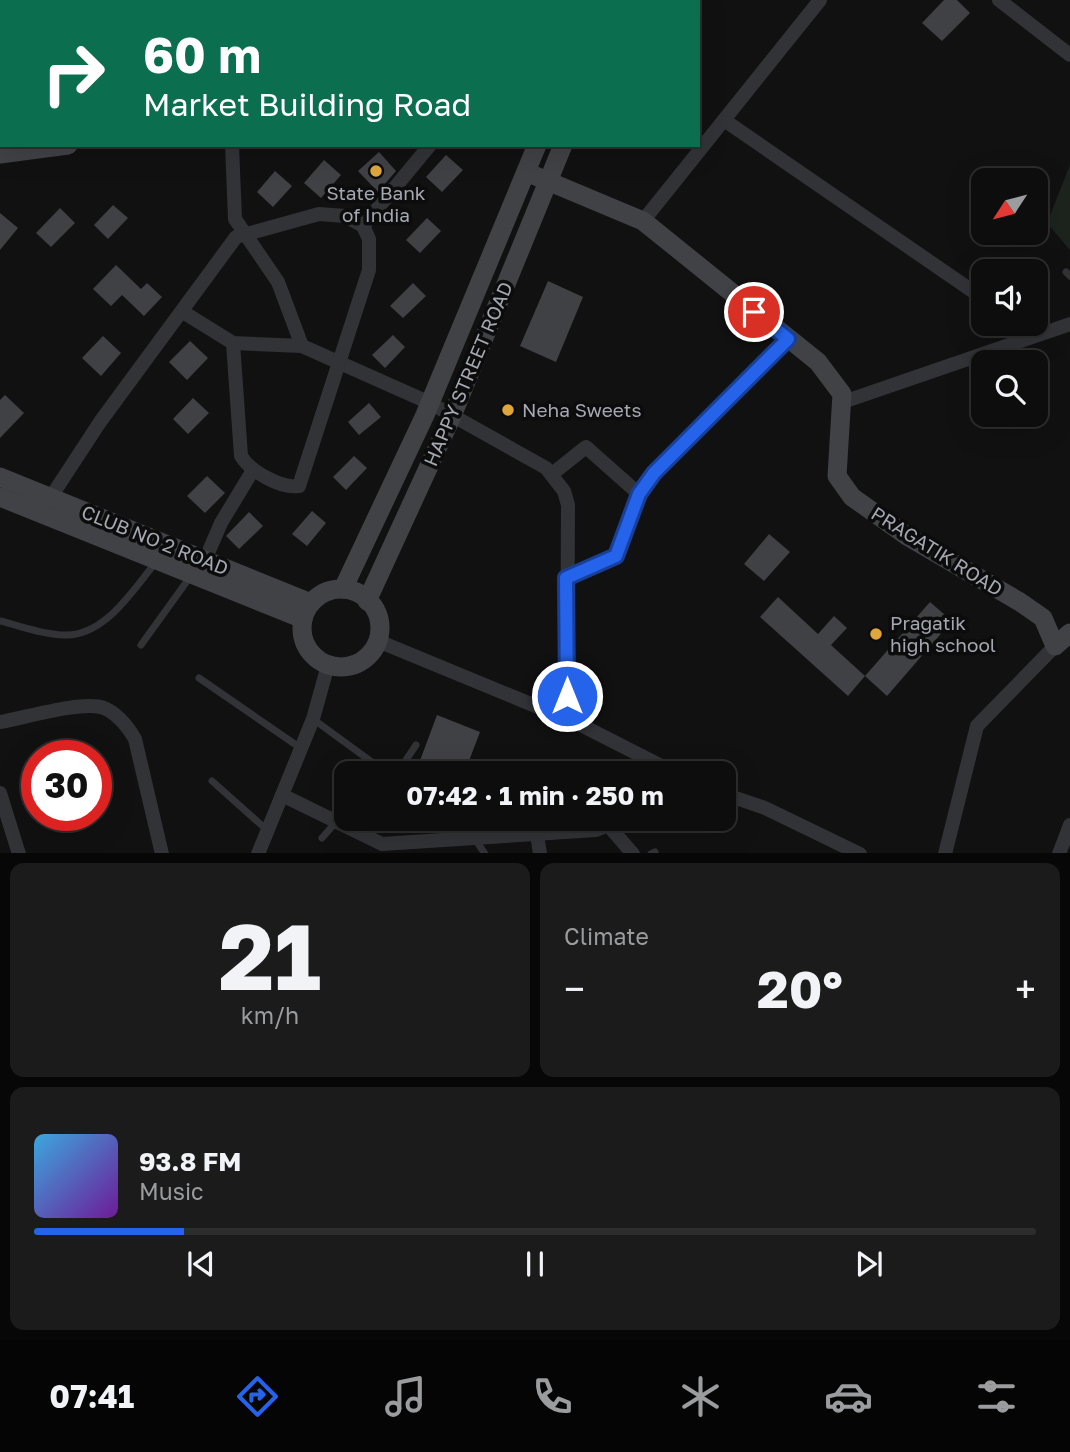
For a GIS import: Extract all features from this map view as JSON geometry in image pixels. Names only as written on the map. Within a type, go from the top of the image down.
[{"type":"street","points":[[643,221],[820,0]]},
{"type":"street","points":[[999,0],[1070,55]]},
{"type":"street","points":[[724,120],[971,290]]},
{"type":"street","points":[[0,155],[53,147]]},
{"type":"street","points":[[232,147],[234,211],[243,233],[278,282],[302,346]]},
{"type":"street","points":[[363,226],[427,147]]},
{"type":"street","name":"HAPPY STREET ROAD","points":[[343,589],[430,403],[536,147]]},
{"type":"street","name":"HAPPY STREET ROAD","points":[[367,601],[452,416],[562,147]]},
{"type":"street","points":[[526,172],[643,221],[818,362],[842,394],[843,402],[1029,336]]},
{"type":"street","points":[[46,506],[100,422],[183,312],[228,246],[243,233],[265,231],[320,214],[345,216],[363,226],[369,239],[369,270],[299,486],[291,487],[253,470],[241,456],[238,446],[233,342]]},
{"type":"street","points":[[183,312],[233,342],[302,346],[338,365],[430,403],[535,460],[552,474],[564,491],[568,505],[567,719]]},
{"type":"street","points":[[1048,330],[1070,324]]},
{"type":"street","points":[[566,578],[616,556],[639,494],[654,473],[788,339]]},
{"type":"street","name":"PRAGATIK ROAD","points":[[843,402],[837,448],[837,476],[852,497],[906,536],[1032,610],[1043,618],[1062,640]]},
{"type":"street","points":[[552,474],[586,447],[639,494]]},
{"type":"street","points":[[199,567],[221,523],[253,470]]},
{"type":"street","name":"CLUB NO 2 ROAD","points":[[0,477],[46,506],[158,561],[199,567]]},
{"type":"street","name":"CLUB NO 2 ROAD","points":[[0,497],[46,506],[307,611]]},
{"type":"street","points":[[343,589],[356,592],[376,609],[380,622],[378,641],[368,657],[358,664],[346,667],[328,665],[313,654],[306,644],[307,611],[330,591],[343,589]]},
{"type":"street","points":[[945,853],[977,726],[1062,640]]},
{"type":"street","points":[[378,641],[567,719],[652,761]]},
{"type":"street","points":[[258,853],[299,747],[313,719],[328,665]]},
{"type":"street","points":[[0,722],[92,706],[111,712],[135,739],[162,853]]},
{"type":"street","points":[[640,761],[642,756]]},
{"type":"street","points":[[0,793],[19,853]]},
{"type":"street","points":[[282,795],[334,821]]},
{"type":"street","points":[[736,798],[765,808],[860,853]]},
{"type":"street","points":[[1059,853],[1070,825]]},
{"type":"street","points":[[352,831],[383,849],[474,838],[581,831]]},
{"type":"street","points":[[617,831],[633,853]]},
{"type":"street","points":[[537,834],[540,853]]},
{"type":"lane","points":[[0,621],[65,635],[87,630],[113,614],[158,561]]},
{"type":"lane","points":[[141,645],[199,567]]},
{"type":"lane","points":[[199,678],[299,747]]},
{"type":"lane","points":[[313,719],[376,765],[398,772],[416,745]]},
{"type":"lane","points":[[212,781],[268,831]]},
{"type":"lane","points":[[322,838],[334,824]]},
{"type":"lane","points":[[474,838],[485,853]]},
{"type":"shaded area","points":[[1070,165],[1070,250],[1048,224]]},
{"type":"building","points":[[944,0],[957,0],[970,13],[942,41],[922,23]]},
{"type":"building","points":[[379,152],[396,171],[378,192],[358,171]]},
{"type":"building","points":[[446,155],[463,170],[442,192],[426,177]]},
{"type":"building","points":[[324,160],[341,175],[321,198],[304,183]]},
{"type":"building","points":[[275,171],[292,186],[273,207],[257,192]]},
{"type":"building","points":[[113,205],[128,218],[108,239],[94,225]]},
{"type":"building","points":[[60,208],[75,223],[51,247],[36,233]]},
{"type":"building","points":[[0,213],[18,228],[0,250]]},
{"type":"building","points":[[427,218],[441,231],[420,253],[406,240]]},
{"type":"building","points":[[116,265],[141,289],[147,283],[162,297],[144,316],[122,295],[111,306],[93,289]]},
{"type":"building","points":[[548,281],[583,297],[556,362],[520,346]]},
{"type":"building","points":[[413,283],[426,296],[403,318],[390,306]]},
{"type":"building","points":[[393,335],[405,347],[385,368],[372,355]]},
{"type":"building","points":[[103,336],[121,353],[101,376],[82,358]]},
{"type":"building","points":[[190,341],[208,358],[187,380],[169,362]]},
{"type":"building","points":[[5,395],[24,413],[0,438],[0,400]]},
{"type":"building","points":[[193,398],[209,413],[188,434],[173,419]]},
{"type":"building","points":[[369,403],[381,417],[359,435],[348,422]]},
{"type":"building","points":[[354,456],[367,468],[346,490],[333,477]]},
{"type":"building","points":[[207,476],[225,493],[205,513],[187,496]]},
{"type":"building","points":[[312,511],[326,523],[307,546],[292,534]]},
{"type":"building","points":[[249,512],[263,526],[239,549],[226,536]]},
{"type":"building","points":[[769,534],[790,552],[764,581],[744,564]]},
{"type":"building","points":[[778,597],[818,634],[834,616],[847,628],[831,645],[865,676],[848,696],[760,617]]},
{"type":"building","points":[[930,602],[952,621],[887,696],[865,676]]},
{"type":"building","points":[[437,715],[480,732],[469,761],[420,761]]},
{"type":"place","name":"State Bank of India","points":[[376,171]]},
{"type":"place","name":"Neha Sweets","points":[[508,410]]},
{"type":"place","name":"Pragatik high school","points":[[876,634]]},
{"type":"route","points":[[567,696],[566,578],[610,561],[616,556],[639,494],[654,473],[788,339],[754,312]]}]
